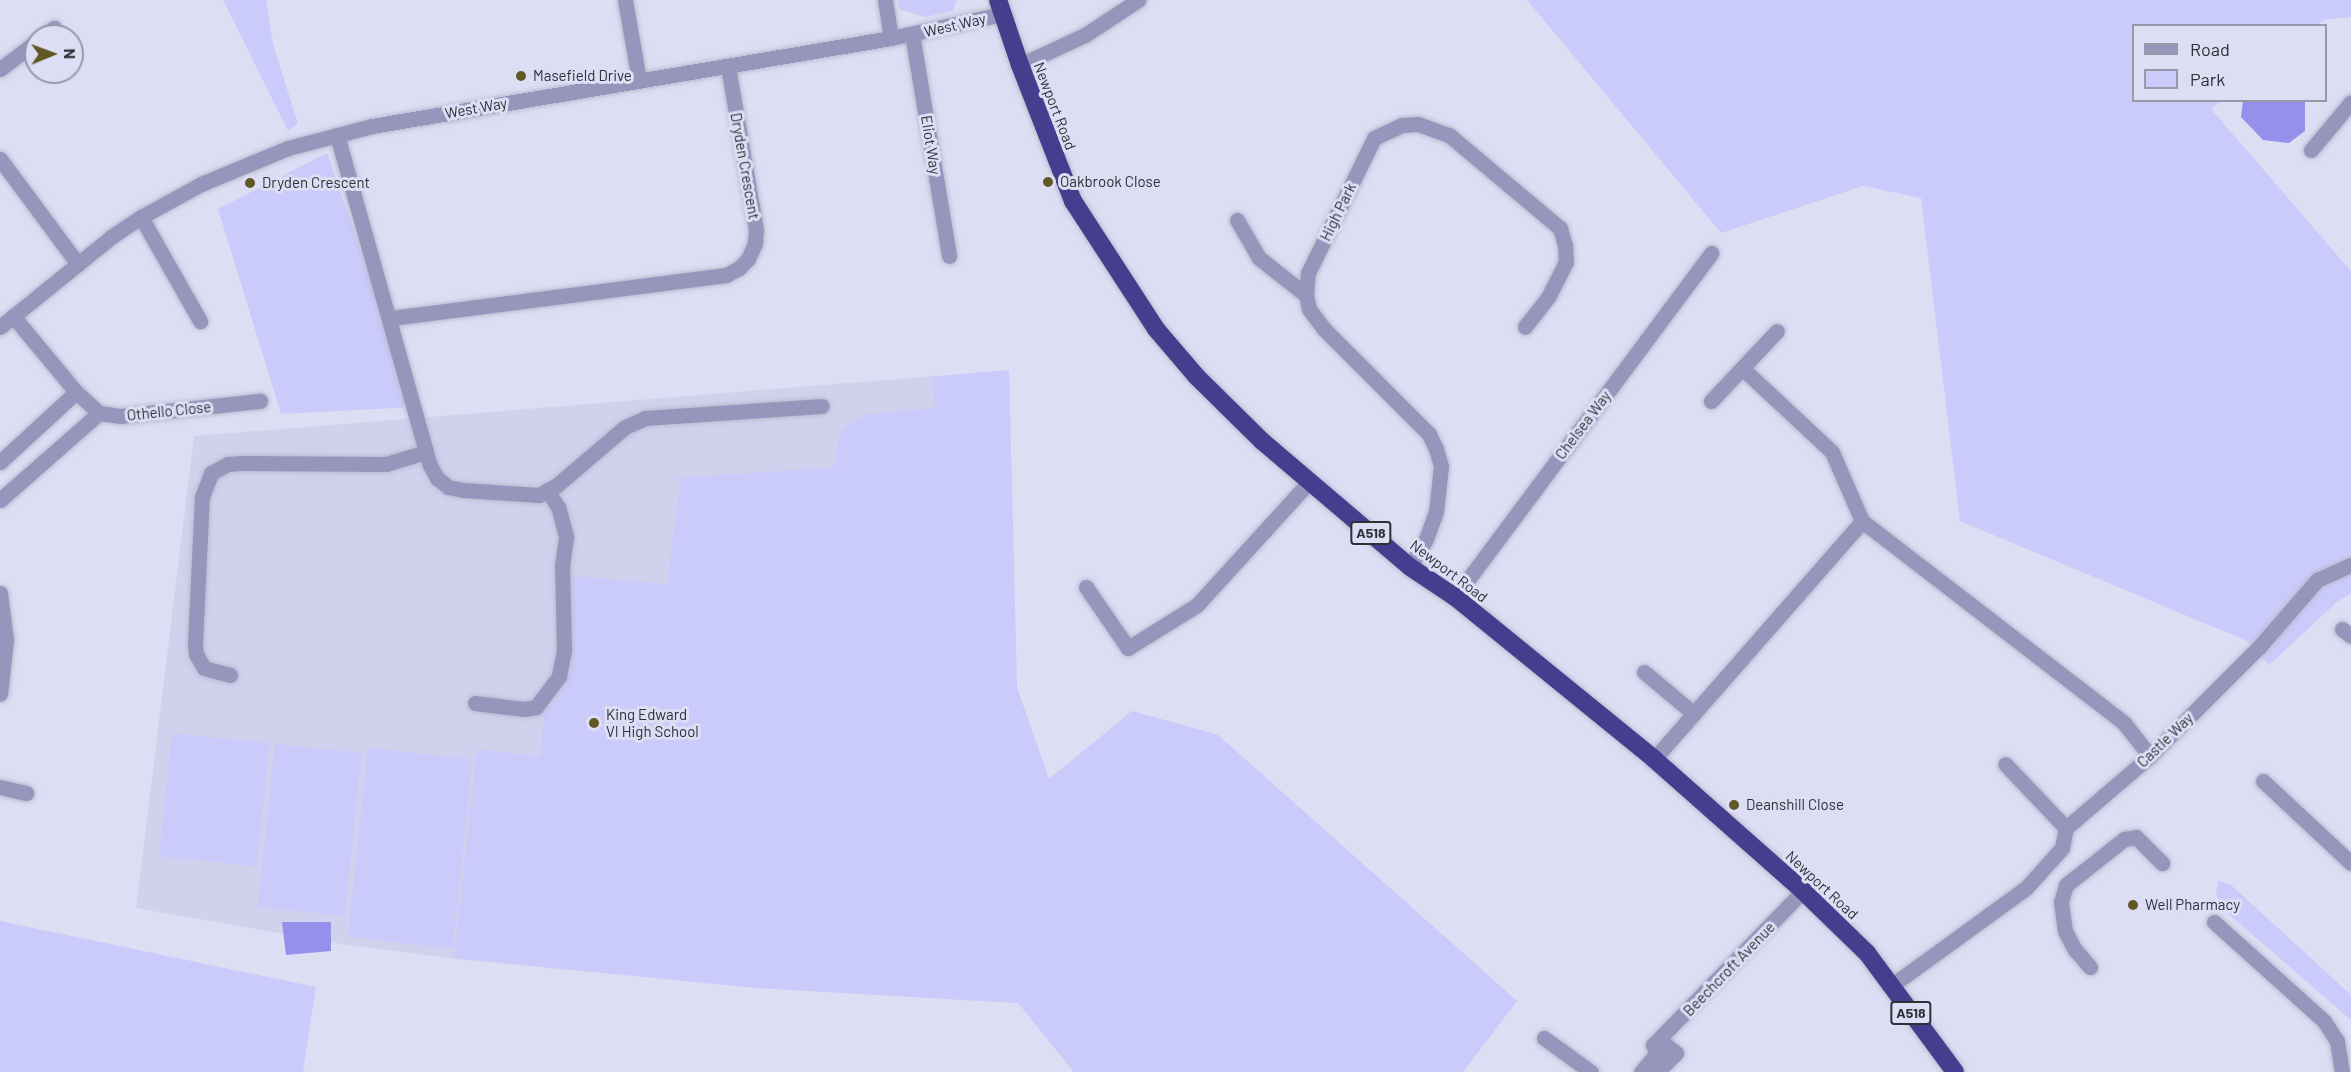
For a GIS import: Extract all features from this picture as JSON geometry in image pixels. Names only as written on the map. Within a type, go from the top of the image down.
[{"type":"highway","name":"Newport Road","points":[[1000,7],[1073,201],[1156,329],[1197,377],[1262,441],[1410,567],[1455,597],[1654,759],[1803,891],[1867,953],[1955,1072]]},
{"type":"street","points":[[625,0],[639,80]]},
{"type":"street","points":[[885,0],[891,38]]},
{"type":"street","points":[[1020,65],[1085,35],[1138,0]]},
{"type":"street","name":"West Way","points":[[0,327],[141,217],[201,184],[288,148],[337,135],[444,113],[912,34],[1000,7]]},
{"type":"street","name":"Eliot Way","points":[[912,34],[949,256]]},
{"type":"street","points":[[0,69],[24,51]]},
{"type":"street","name":"Dryden Crescent","points":[[391,318],[726,275],[740,268],[748,258],[756,230],[728,66]]},
{"type":"street","points":[[2311,150],[2351,102]]},
{"type":"street","name":"High Park","points":[[1306,295],[1308,273],[1374,138],[1402,125],[1418,124],[1430,126],[1449,135],[1560,228],[1565,245],[1566,262],[1549,296],[1525,327]]},
{"type":"street","points":[[337,135],[391,318],[426,452],[437,478],[448,487],[539,495],[616,434],[645,418],[822,406]]},
{"type":"street","points":[[0,159],[78,264]]},
{"type":"street","points":[[141,217],[200,321]]},
{"type":"street","points":[[1237,220],[1259,258],[1306,295],[1309,309],[1324,329],[1429,434],[1441,466],[1436,512],[1426,539],[1410,567]]},
{"type":"street","name":"Chelsea Way","points":[[1455,597],[1711,253]]},
{"type":"street","points":[[0,500],[99,413],[76,392],[13,316]]},
{"type":"street","points":[[1711,401],[1777,331]]},
{"type":"street","points":[[1742,368],[1832,452],[1862,521],[2124,723],[2150,756]]},
{"type":"street","points":[[0,462],[76,392]]},
{"type":"street","name":"Othello Close","points":[[99,413],[121,416],[260,401]]},
{"type":"street","points":[[230,675],[204,668],[196,654],[195,644],[202,497],[211,473],[228,464],[242,463],[386,464],[426,452]]},
{"type":"street","points":[[1086,587],[1128,648],[1197,605],[1310,482]]},
{"type":"street","points":[[475,703],[524,709],[536,706],[560,676],[564,651],[562,573],[566,536],[558,507],[547,490]]},
{"type":"street","points":[[1654,759],[1862,521]]},
{"type":"street","name":"Castle Way","points":[[1891,986],[2026,888],[2062,848],[2066,828],[2150,756],[2259,648],[2318,580],[2351,566]]},
{"type":"street","points":[[0,593],[6,640],[0,694]]},
{"type":"street","points":[[1644,672],[1693,713]]},
{"type":"street","points":[[2005,764],[2066,828]]},
{"type":"street","points":[[2263,781],[2290,809],[2351,863]]},
{"type":"street","points":[[0,788],[26,793]]},
{"type":"street","points":[[2090,967],[2074,950],[2065,931],[2061,902],[2066,885],[2124,839],[2136,837],[2162,863]]},
{"type":"street","points":[[2047,866],[2066,885]]},
{"type":"street","name":"Beechcroft Avenue","points":[[1656,1042],[1803,891]]},
{"type":"street","points":[[2214,922],[2324,1021],[2337,1041],[2342,1072]]},
{"type":"street","points":[[1544,1038],[1592,1072]]},
{"type":"street","points":[[1641,1072],[1658,1052],[1656,1042]]},
{"type":"street","points":[[1656,1042],[1676,1053],[1657,1072]]},
{"type":"shaded area","points":[[2243,102],[2305,102],[2305,131],[2289,143],[2263,140],[2241,117]]},
{"type":"shaded area","name":"King Edward VI High School","points":[[1009,370],[1017,688],[1049,779],[1132,711],[1218,735],[1517,1001],[1463,1072],[1074,1072],[1018,1003],[757,988],[456,959],[347,945],[136,908],[194,436]]},
{"type":"shaded area","points":[[282,922],[331,922],[331,951],[286,955]]},
{"type":"green space","points":[[223,0],[266,0],[273,44],[298,124],[288,131]]},
{"type":"green space","points":[[897,0],[957,0],[953,11],[925,17],[900,9]]},
{"type":"green space","points":[[1527,0],[2351,0],[2351,17],[2324,20],[2318,24],[2132,24],[2132,102],[2220,102],[2211,109],[2351,271],[2351,593],[2336,603],[2269,665],[2247,641],[1960,521],[1921,198],[1863,186],[1721,233]]},
{"type":"green space","points":[[327,153],[415,407],[281,414],[218,209]]},
{"type":"green space","name":"King Edward VI High School","points":[[1009,370],[1017,688],[1049,779],[1132,711],[1218,735],[1517,1001],[1463,1072],[1074,1072],[1018,1003],[757,988],[454,958],[477,749],[540,757],[545,708],[560,698],[572,576],[667,584],[681,478],[836,467],[837,447],[842,432],[866,414],[935,408],[932,377]]},
{"type":"green space","points":[[172,733],[269,743],[257,867],[159,856]]},
{"type":"green space","points":[[275,744],[362,753],[344,916],[258,907]]},
{"type":"green space","points":[[368,748],[472,759],[453,948],[348,937]]},
{"type":"green space","points":[[2218,881],[2230,884],[2351,995],[2351,1020],[2224,910],[2216,895]]},
{"type":"green space","points":[[0,921],[316,987],[303,1072],[0,1072]]},
{"type":"place","name":"Masefield Drive","points":[[521,76]]},
{"type":"place","name":"Oakbrook Close","points":[[1048,182]]},
{"type":"place","name":"Dryden Crescent","points":[[250,183]]},
{"type":"place","name":"King Edward VI High School","points":[[594,723]]},
{"type":"place","name":"Deanshill Close","points":[[1734,805]]},
{"type":"place","name":"Well Pharmacy","points":[[2133,905]]}]
